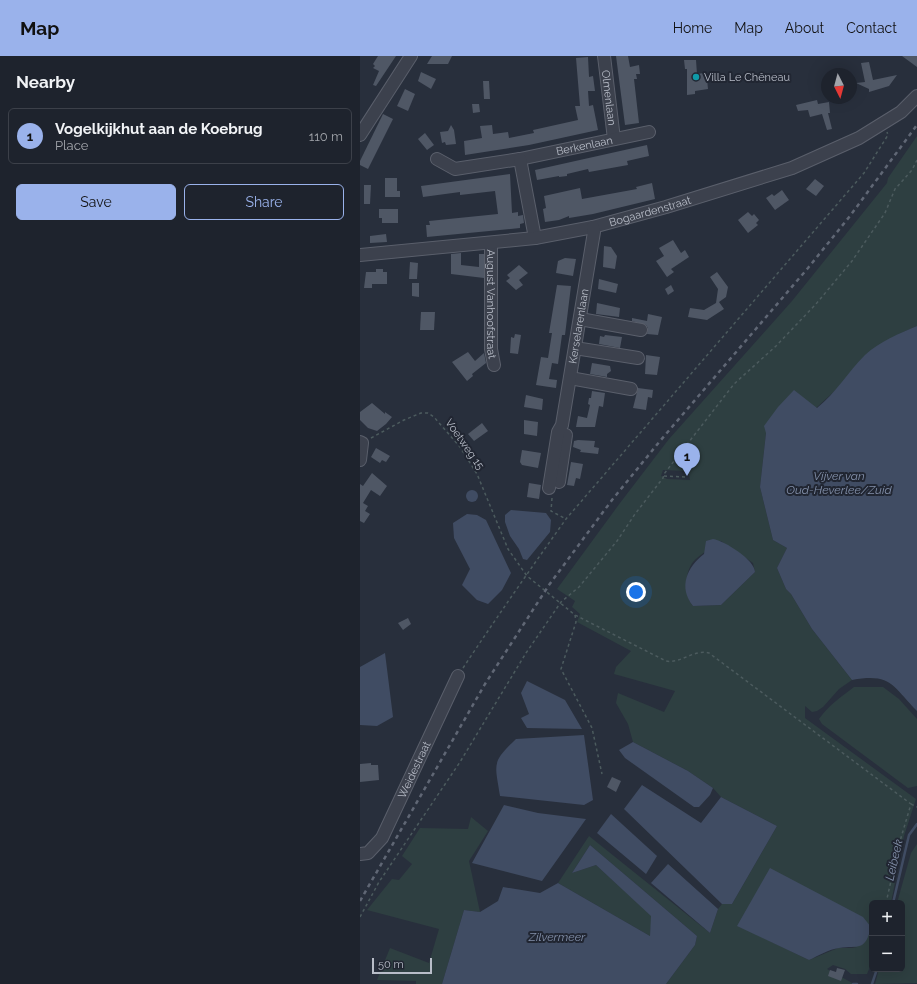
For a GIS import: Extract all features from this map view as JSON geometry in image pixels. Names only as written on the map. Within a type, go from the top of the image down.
[{"type":"street","points":[[360,135],[411,56]]},
{"type":"street","name":"Olmenlaan","points":[[604,56],[614,139]]},
{"type":"street","name":"Bogaardenstraat","points":[[360,256],[535,238],[593,227],[666,207],[792,168],[858,138],[902,112],[917,96]]},
{"type":"street","name":"Berkenlaan","points":[[437,159],[455,169],[520,159],[649,132]]},
{"type":"street","points":[[520,159],[535,238]]},
{"type":"street","name":"Kerselarenlaan","points":[[560,428],[580,319],[594,232],[593,227]]},
{"type":"street","name":"August Vanhoofstraat","points":[[491,243],[491,349],[494,365]]},
{"type":"street","points":[[580,319],[641,330]]},
{"type":"street","points":[[575,348],[638,358]]},
{"type":"street","points":[[570,378],[631,388]]},
{"type":"street","points":[[548,455],[553,434],[560,428],[566,432],[554,485]]},
{"type":"street","points":[[360,460],[361,442]]},
{"type":"street","name":"Weidestraat","points":[[360,854],[368,852],[382,838],[458,676]]},
{"type":"path","points":[[458,676],[516,588],[527,576],[566,519],[864,173],[888,135],[885,122]]},
{"type":"path","points":[[360,917],[379,882],[460,762],[526,653],[561,602],[579,587],[617,541],[664,474],[734,384],[776,346],[816,304],[852,261],[885,213],[895,189],[912,170],[917,160]]},
{"type":"path","name":"Voetweg 15","points":[[361,442],[404,420],[421,413],[428,413],[434,417],[460,447],[477,474],[508,549],[527,576],[561,602],[575,615],[666,661],[673,662],[701,651],[709,653],[917,807]]},
{"type":"path","points":[[664,476],[686,477]]},
{"type":"path","points":[[575,615],[576,622],[561,669],[592,728],[602,774]]},
{"type":"path","points":[[887,900],[900,841],[911,804]]},
{"type":"shaded area","points":[[917,136],[917,326],[895,336],[816,408],[766,433],[760,487],[773,540],[787,548],[777,568],[786,589],[791,594],[812,629],[852,680],[839,689],[823,707],[817,711],[812,712],[805,706],[805,718],[916,799],[904,836],[892,900],[869,900],[869,969],[867,974],[851,974],[845,969],[833,965],[827,969],[854,984],[666,984],[695,945],[697,936],[590,845],[572,873],[596,865],[652,916],[650,936],[558,883],[589,836],[710,933],[718,909],[722,904],[732,904],[777,826],[721,797],[713,788],[688,771],[633,742],[628,724],[616,703],[618,693],[664,712],[675,691],[614,674],[616,667],[631,651],[577,622],[580,614],[572,607],[575,601],[557,589],[669,439],[792,301],[887,183],[888,178]],"holes":[[[663,470],[686,471],[685,474],[689,474],[690,480],[667,479],[661,476]],[[721,541],[753,563],[755,572],[721,605],[693,606],[688,596],[686,584],[690,567],[699,556]],[[737,925],[857,948],[838,948],[809,960]]]},
{"type":"shaded area","points":[[854,687],[883,687],[899,699],[917,719],[917,786],[908,788],[822,724],[819,719],[823,714]]},
{"type":"shaded area","points":[[471,817],[488,831],[469,861],[480,912],[464,910],[442,984],[416,984],[416,981],[377,980],[390,948],[429,963],[439,929],[367,910],[392,879],[399,880],[412,864],[402,856],[420,828],[468,829]]},
{"type":"shaded area","points":[[917,844],[917,983],[875,984],[878,972],[905,972],[905,900],[898,900],[911,853]]},
{"type":"water","name":"Vijver van Oud-Heverlee/Zuid","points":[[917,326],[917,711],[896,688],[884,680],[865,678],[852,680],[812,629],[791,594],[786,589],[777,568],[787,548],[773,540],[760,487],[766,433],[764,426],[778,407],[794,390],[817,408],[830,396],[871,350],[890,338]]},
{"type":"water","points":[[470,490],[474,490],[478,496],[474,502],[470,502],[466,498],[466,494]]},
{"type":"water","points":[[511,510],[546,513],[551,520],[550,532],[527,560],[523,559],[519,549],[510,536],[505,522],[505,515]]},
{"type":"water","points":[[467,514],[477,515],[486,520],[511,573],[502,590],[488,604],[477,600],[462,585],[470,569],[454,538],[453,523]]},
{"type":"water","points":[[713,539],[725,543],[745,557],[754,567],[755,572],[721,605],[693,606],[688,599],[686,592],[686,578],[693,565],[704,554],[706,541]]},
{"type":"water","points":[[385,653],[393,717],[377,726],[360,725],[360,667]]},
{"type":"water","points":[[527,681],[565,700],[582,729],[527,728],[521,718],[529,714],[521,693]]},
{"type":"water","points":[[584,735],[593,800],[584,805],[500,796],[496,770],[497,764],[502,753],[516,739]]},
{"type":"water","points":[[633,742],[688,771],[713,788],[710,795],[699,807],[694,807],[625,758],[619,750]]},
{"type":"water","points":[[642,785],[701,823],[721,797],[777,826],[732,904],[722,904],[624,809]]},
{"type":"water","points":[[504,805],[538,813],[586,819],[542,881],[472,863]]},
{"type":"water","points":[[611,814],[657,856],[646,874],[597,833]]},
{"type":"water","name":"Zilvermeer","points":[[590,845],[697,936],[695,945],[666,984],[442,984],[464,910],[480,912],[498,901],[503,887],[540,893],[558,883],[650,936],[651,916],[596,865],[572,873]]},
{"type":"water","points":[[668,864],[718,909],[710,933],[651,883]]},
{"type":"water","points":[[770,868],[863,917],[869,924],[869,935],[864,944],[860,946],[827,951],[809,960],[737,926]]},
{"type":"building","points":[[378,56],[396,56],[376,86],[373,85],[379,71],[373,68],[375,66],[373,64]]},
{"type":"building","points":[[432,56],[452,56],[448,64],[427,64]]},
{"type":"building","points":[[616,56],[628,56],[630,67],[639,65],[640,74],[636,74],[637,79],[634,79],[639,123],[625,125]]},
{"type":"building","points":[[902,56],[917,56],[917,67]]},
{"type":"building","points":[[588,57],[589,77],[593,76],[595,91],[588,91],[589,106],[593,105],[598,130],[529,145],[465,155],[464,141],[482,138],[480,126],[492,125],[493,134],[508,132],[509,138],[534,133],[533,130],[578,120],[575,106],[580,106],[576,58]]},
{"type":"building","name":"Villa Le Chêneau","points":[[684,60],[696,60],[697,74],[704,73],[705,79],[707,79],[708,89],[695,91],[695,94],[687,95],[687,69],[685,69]]},
{"type":"building","points":[[869,62],[873,80],[897,75],[889,86],[869,92],[869,89],[857,83],[865,82],[861,63]]},
{"type":"building","points":[[421,72],[436,79],[431,89],[418,81]]},
{"type":"building","points":[[483,81],[489,81],[490,99],[484,99]]},
{"type":"building","points":[[405,89],[415,94],[408,111],[397,106]]},
{"type":"building","points":[[817,100],[818,104],[829,104],[830,113],[828,113],[832,129],[827,130],[822,114],[810,117],[808,110],[798,111],[796,105]]},
{"type":"building","points":[[472,104],[479,104],[480,112],[473,113]]},
{"type":"building","points":[[383,114],[393,119],[368,169],[360,165],[360,161]]},
{"type":"building","points":[[451,125],[454,130],[456,144],[446,145],[445,142],[442,143],[440,132],[448,131]]},
{"type":"building","points":[[425,133],[434,145],[427,150],[418,139]]},
{"type":"building","points":[[647,145],[649,156],[627,161],[628,165],[589,172],[588,169],[567,174],[567,176],[537,180],[535,170]]},
{"type":"building","points":[[510,174],[512,213],[518,212],[518,216],[523,215],[524,223],[520,224],[520,228],[427,237],[426,225],[430,225],[429,221],[498,214],[495,191],[460,195],[460,192],[423,197],[421,186]]},
{"type":"building","points":[[385,178],[397,178],[397,191],[400,191],[400,197],[385,197]]},
{"type":"building","points":[[815,179],[824,186],[816,196],[806,189]]},
{"type":"building","points":[[652,183],[655,199],[593,214],[569,218],[569,216],[559,220],[545,222],[543,209],[546,208],[544,196],[580,188],[582,199],[637,189],[636,187]]},
{"type":"building","points":[[364,185],[371,185],[370,204],[364,204]]},
{"type":"building","points":[[782,190],[789,200],[775,210],[766,198],[772,194],[774,196]]},
{"type":"building","points":[[379,209],[398,209],[398,223],[382,223],[382,218],[379,218]]},
{"type":"building","points":[[748,212],[752,216],[754,214],[759,220],[756,223],[758,225],[748,233],[738,220]]},
{"type":"building","points":[[386,234],[387,242],[370,243],[370,236]]},
{"type":"building","points":[[673,240],[681,253],[685,250],[689,257],[671,269],[674,272],[667,277],[656,261],[664,256],[659,248]]},
{"type":"building","points":[[604,246],[611,247],[617,256],[615,269],[603,267]]},
{"type":"building","points":[[461,253],[461,265],[479,267],[479,254],[484,254],[484,278],[451,274],[451,254]]},
{"type":"building","points":[[565,258],[576,259],[573,276],[556,273],[558,261]]},
{"type":"building","points":[[410,262],[418,263],[417,279],[409,279]]},
{"type":"building","points":[[519,265],[528,273],[519,280],[523,285],[516,290],[506,281],[510,278],[507,275]]},
{"type":"building","points":[[376,269],[383,269],[383,272],[387,272],[387,284],[372,284],[372,288],[364,288],[366,272],[376,272]]},
{"type":"building","points":[[717,272],[728,287],[726,297],[719,302],[724,309],[707,320],[688,317],[690,308],[704,310],[716,303],[718,289],[710,277]]},
{"type":"building","points":[[599,279],[618,284],[616,293],[598,289]]},
{"type":"building","points":[[412,283],[419,283],[419,297],[412,296]]},
{"type":"building","points":[[557,285],[571,286],[565,335],[562,335],[558,364],[552,363],[549,379],[557,380],[556,388],[536,385],[541,357],[548,358],[552,333],[549,333]]},
{"type":"building","points":[[671,285],[674,291],[668,295],[665,289]]},
{"type":"building","points":[[597,303],[620,308],[619,317],[596,314]]},
{"type":"building","points":[[421,312],[435,312],[434,330],[420,330]]},
{"type":"building","points":[[648,314],[662,317],[658,335],[647,334],[648,328],[646,325],[632,321],[632,318],[647,321]]},
{"type":"building","points":[[515,334],[521,335],[518,354],[510,353],[511,337],[514,338]]},
{"type":"building","points":[[605,335],[622,337],[620,348],[599,344],[600,336],[604,337]]},
{"type":"building","points":[[468,352],[475,361],[484,353],[486,363],[472,374],[473,376],[467,381],[452,362]]},
{"type":"building","points":[[646,355],[660,357],[657,375],[645,374]]},
{"type":"building","points":[[592,363],[610,366],[611,371],[607,374],[607,377],[590,374]]},
{"type":"building","points":[[638,388],[653,390],[652,398],[648,397],[646,410],[633,408]]},
{"type":"building","points":[[592,391],[605,393],[603,407],[599,406],[595,427],[576,427],[578,416],[587,418],[590,405],[588,404],[589,398],[591,398]]},
{"type":"building","points":[[526,395],[543,399],[542,410],[524,407]]},
{"type":"building","points":[[372,403],[385,414],[385,412],[392,417],[377,431],[368,428],[360,420],[360,412]]},
{"type":"building","points":[[524,420],[538,422],[537,436],[524,434]]},
{"type":"building","points":[[482,423],[488,431],[474,441],[468,434]]},
{"type":"building","points":[[574,441],[595,441],[594,447],[599,448],[598,454],[580,452],[581,450],[573,447]]},
{"type":"building","points":[[376,448],[390,456],[386,462],[382,460],[380,463],[371,457]]},
{"type":"building","points":[[522,450],[541,453],[538,468],[522,465],[520,462]]},
{"type":"building","points":[[571,462],[583,464],[580,479],[576,478],[574,486],[567,485]]},
{"type":"building","points":[[372,473],[387,486],[380,496],[371,490],[363,503],[368,506],[365,511],[370,514],[364,523],[360,521],[360,484],[363,486]]},
{"type":"building","points":[[529,483],[541,485],[539,499],[527,497]]},
{"type":"building","points":[[408,618],[411,624],[403,630],[398,623]]},
{"type":"building","points":[[371,763],[371,765],[378,765],[379,780],[360,782],[360,764]]},
{"type":"building","points":[[612,777],[621,781],[616,792],[607,787]]},
{"type":"building","points":[[837,968],[845,970],[841,981],[828,976],[830,970],[836,972]]},
{"type":"waterway","name":"Leibeek","points":[[894,900],[909,835],[917,824]]},
{"type":"waterway","name":"Leibeek","points":[[872,984],[876,972]]},
{"type":"railway","points":[[360,901],[485,684],[549,585],[612,500],[660,441],[808,268],[850,216],[917,125]]},
{"type":"place","name":"Villa Le Chêneau","points":[[696,77]]},
{"type":"place","name":"Vogelkijkhut aan de Koebrug","points":[[687,476]]}]
